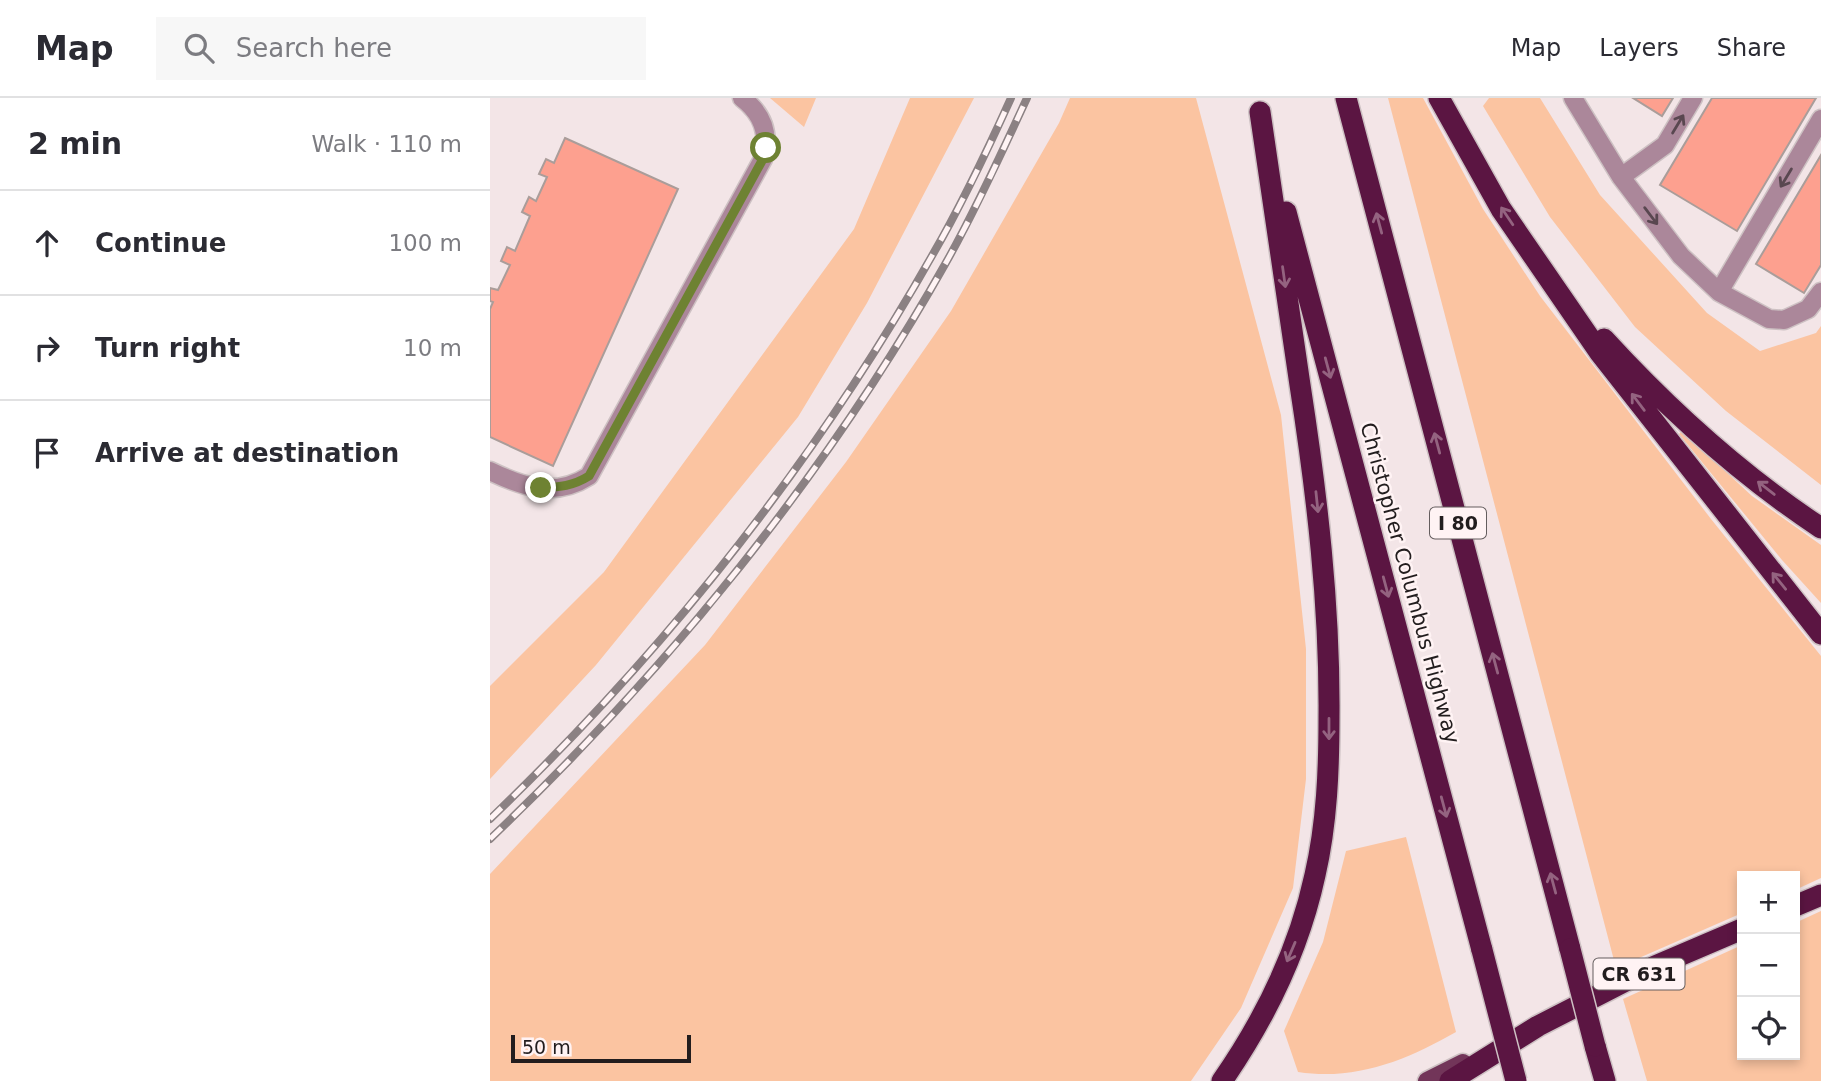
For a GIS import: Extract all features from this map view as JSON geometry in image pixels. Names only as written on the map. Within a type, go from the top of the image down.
[{"type":"highway","name":"I 80","points":[[1346,98],[1605,1081]]},
{"type":"highway","points":[[1439,98],[1501,209],[1600,353],[1821,634]]},
{"type":"highway","points":[[1222,1081],[1271,999],[1298,936],[1315,875],[1329,766],[1326,602],[1314,480],[1258,105]]},
{"type":"highway","name":"Christopher Columbus Highway","points":[[1258,105],[1516,1081]]},
{"type":"highway","points":[[1551,280],[1647,383],[1723,455],[1821,528]]},
{"type":"highway","points":[[1800,904],[1821,895]]},
{"type":"highway","name":"CR 631","points":[[1538,1026],[1653,967],[1737,931]]},
{"type":"highway","points":[[1450,1081],[1538,1026]]},
{"type":"main road","name":"CR 631","points":[[1427,1081],[1538,1026]]},
{"type":"lane","points":[[490,471],[519,485],[541,488],[564,487],[589,476],[763,159],[766,138],[761,117],[743,98]]},
{"type":"lane","points":[[1573,98],[1621,177],[1681,256],[1718,292],[1769,320],[1784,320],[1808,309],[1821,292]]},
{"type":"lane","points":[[1621,177],[1665,145],[1693,98]]},
{"type":"lane","points":[[1718,292],[1821,119]]},
{"type":"shaded area","points":[[770,98],[816,98],[804,127]]},
{"type":"shaded area","points":[[910,98],[974,98],[867,303],[798,417],[596,665],[490,779],[490,686],[604,572],[854,229]]},
{"type":"shaded area","points":[[1070,98],[1196,98],[1281,415],[1306,649],[1306,779],[1293,888],[1241,1008],[1191,1081],[490,1081],[490,874],[705,645],[846,462],[951,311],[1059,123]]},
{"type":"shaded area","points":[[1388,98],[1423,98],[1483,209],[1540,296],[1711,519],[1821,656],[1821,878],[1800,888],[1800,871],[1737,871],[1737,915],[1616,968]]},
{"type":"shaded area","points":[[1489,98],[1540,98],[1600,195],[1707,313],[1760,351],[1816,333],[1821,326],[1821,485],[1726,411],[1635,327],[1550,217],[1483,106]]},
{"type":"shaded area","points":[[1682,431],[1752,496],[1821,545],[1821,603],[1782,560],[1679,434]]},
{"type":"shaded area","points":[[1406,837],[1456,1032],[1400,1059],[1361,1071],[1319,1074],[1298,1072],[1284,1031],[1323,942],[1346,851]]},
{"type":"shaded area","points":[[1821,911],[1821,1081],[1647,1081],[1623,999],[1737,947],[1737,1060],[1800,1060],[1800,921]]},
{"type":"building","points":[[1633,98],[1673,98],[1662,116]]},
{"type":"building","points":[[1712,98],[1816,98],[1737,231],[1660,185]]},
{"type":"building","points":[[565,138],[678,189],[553,466],[490,437],[490,309],[493,302],[490,301],[490,288],[498,290],[510,265],[501,261],[507,247],[515,251],[530,216],[522,212],[529,197],[536,201],[547,177],[539,174],[546,159],[554,163]]},
{"type":"building","points":[[1821,155],[1821,265],[1804,293],[1756,264]]},
{"type":"railway","points":[[490,819],[616,690],[732,553],[787,481],[887,331],[933,254],[974,177],[1011,98]]},
{"type":"railway","points":[[490,839],[556,774],[681,638],[797,492],[851,417],[948,259],[1027,98]]},
{"type":"route","points":[[541,488],[564,487],[589,476],[763,159],[766,148]]}]
